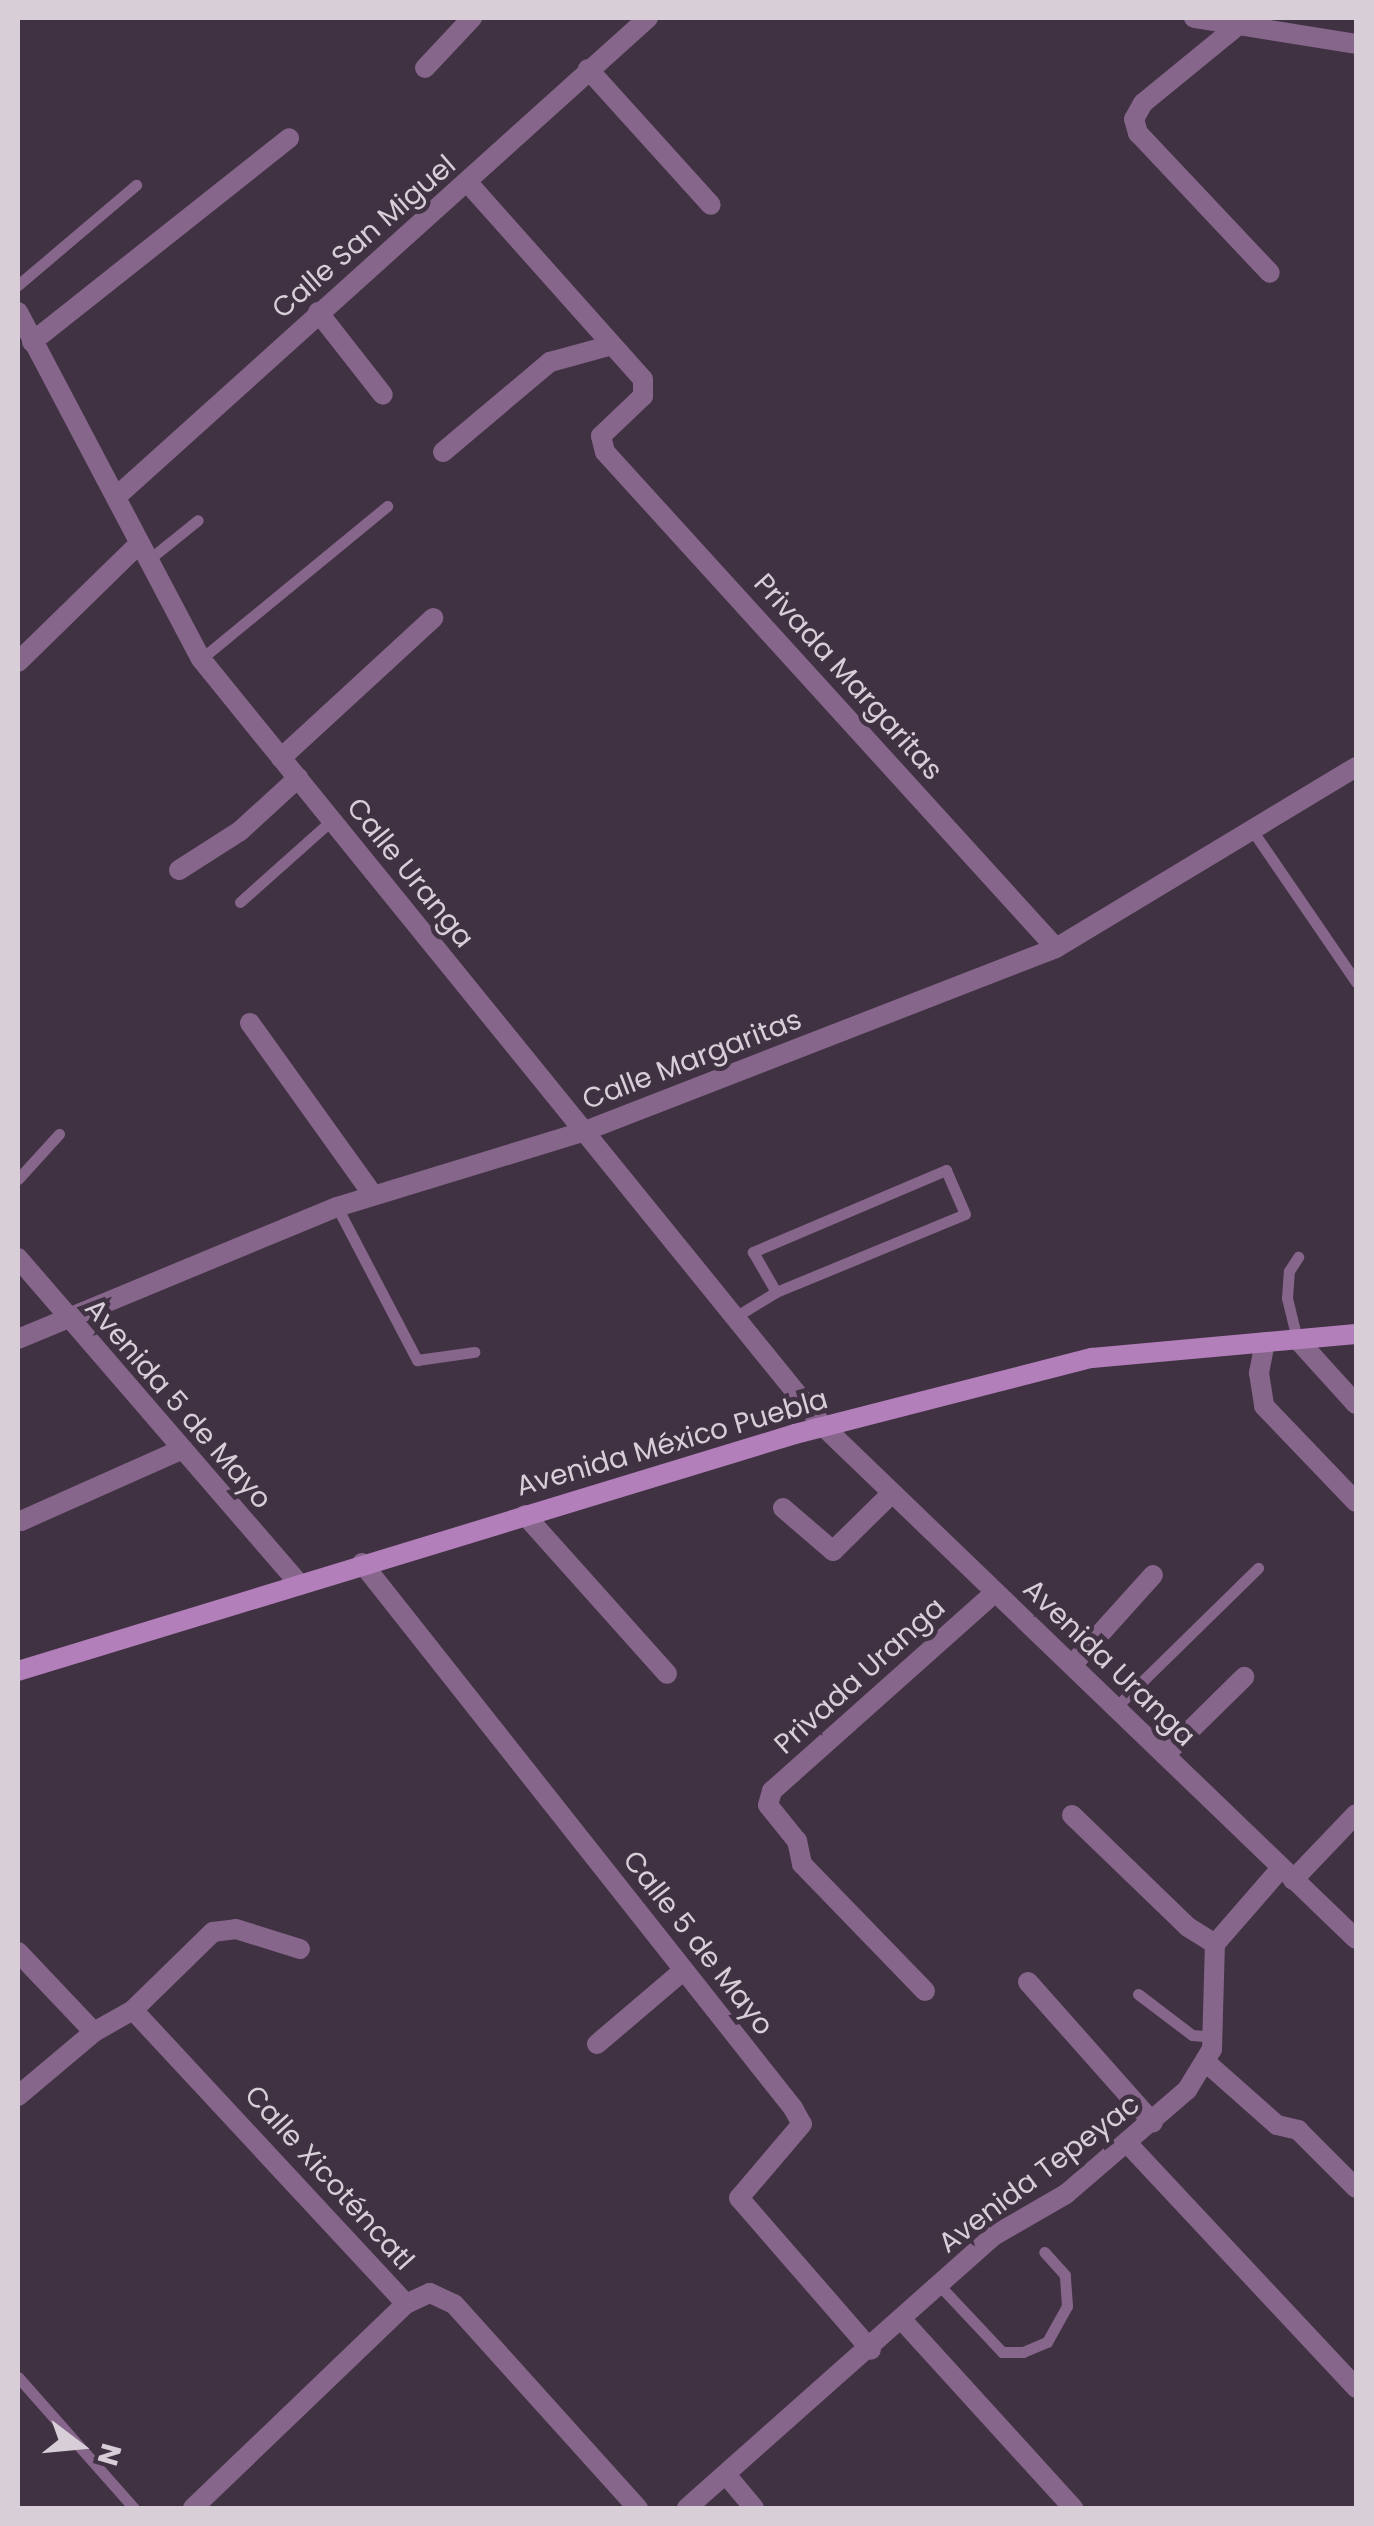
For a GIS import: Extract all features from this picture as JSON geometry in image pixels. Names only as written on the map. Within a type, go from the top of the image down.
[{"type":"main road","name":"Avenida México Puebla","points":[[18,1671],[824,1426],[1092,1358],[1356,1334]]},
{"type":"street","points":[[426,68],[472,18]]},
{"type":"street","name":"Calle San Miguel","points":[[116,498],[318,312],[469,184],[588,69],[648,18]]},
{"type":"street","points":[[1194,18],[1243,21],[1300,36],[1356,44]]},
{"type":"street","points":[[1300,36],[1319,18]]},
{"type":"street","points":[[1243,21],[1143,104],[1134,119],[1138,133],[1270,272]]},
{"type":"street","points":[[588,69],[711,205]]},
{"type":"street","points":[[32,342],[289,138]]},
{"type":"street","points":[[443,452],[550,362],[612,345],[469,184]]},
{"type":"street","name":"Calle Uranga","points":[[18,312],[201,660],[824,1426]]},
{"type":"street","points":[[318,312],[383,395]]},
{"type":"street","name":"Privada Margaritas","points":[[612,345],[647,386],[600,444],[1056,948]]},
{"type":"street","points":[[18,662],[143,552]]},
{"type":"street","points":[[282,758],[433,618]]},
{"type":"street","name":"Calle Margaritas","points":[[18,1340],[337,1207],[585,1132],[1056,948],[1252,830],[1353,775]]},
{"type":"street","points":[[179,870],[240,831],[298,778]]},
{"type":"street","points":[[250,1022],[373,1196]]},
{"type":"street","name":"Avenida 5 de Mayo","points":[[18,1258],[300,1585]]},
{"type":"street","points":[[1297,1339],[1356,1404]]},
{"type":"street","points":[[1265,1342],[1260,1373],[1264,1406],[1356,1502]]},
{"type":"street","name":"Avenida Uranga","points":[[824,1426],[1356,1939]]},
{"type":"street","points":[[21,1521],[183,1448]]},
{"type":"street","points":[[783,1508],[833,1551],[892,1493]]},
{"type":"street","points":[[525,1515],[667,1674]]},
{"type":"street","name":"Calle 5 de Mayo","points":[[362,1564],[802,2124],[740,2198],[743,2209],[871,2350]]},
{"type":"street","points":[[1072,1665],[1153,1575]]},
{"type":"street","name":"Privada Uranga","points":[[926,1992],[802,1864],[797,1840],[768,1806],[772,1791],[995,1592]]},
{"type":"street","points":[[1166,1754],[1244,1676]]},
{"type":"street","points":[[1356,1814],[1215,1944],[1213,2037],[1208,2064],[1277,2124],[1298,2130],[1356,2188]]},
{"type":"street","points":[[1072,1815],[1188,1927],[1215,1944]]},
{"type":"street","points":[[18,2096],[94,2032],[133,2010],[213,1932],[236,1929],[300,1949]]},
{"type":"street","points":[[18,1952],[94,2032]]},
{"type":"street","points":[[597,2044],[684,1970]]},
{"type":"street","points":[[1028,1982],[1153,2123]]},
{"type":"street","name":"Calle Xicoténcatl","points":[[133,2010],[406,2304],[430,2293],[454,2304],[638,2508]]},
{"type":"street","name":"Avenida Tepeyac","points":[[686,2508],[728,2477],[995,2235],[1066,2194],[1129,2145],[1208,2064]]},
{"type":"street","points":[[1129,2145],[1356,2388]]},
{"type":"street","points":[[193,2508],[406,2304]]},
{"type":"street","points":[[903,2320],[1073,2508]]},
{"type":"street","points":[[728,2477],[754,2508]]},
{"type":"lane","points":[[18,284],[136,185]]},
{"type":"lane","points":[[201,660],[387,506]]},
{"type":"lane","points":[[143,552],[198,520]]},
{"type":"lane","points":[[240,902],[332,820]]},
{"type":"lane","points":[[1252,830],[1356,982]]},
{"type":"lane","points":[[18,1179],[59,1134]]},
{"type":"lane","points":[[735,1317],[776,1292],[965,1214],[946,1170],[753,1252],[776,1292]]},
{"type":"lane","points":[[337,1207],[417,1360],[474,1352]]},
{"type":"lane","points":[[1297,1339],[1287,1298],[1289,1271],[1298,1258]]},
{"type":"lane","points":[[1116,1707],[1258,1568]]},
{"type":"lane","points":[[1138,1994],[1192,2035],[1213,2037]]},
{"type":"lane","points":[[940,2286],[1002,2352],[1023,2352],[1046,2342],[1067,2306],[1066,2275],[1044,2252]]},
{"type":"lane","points":[[18,2377],[134,2508]]}]
